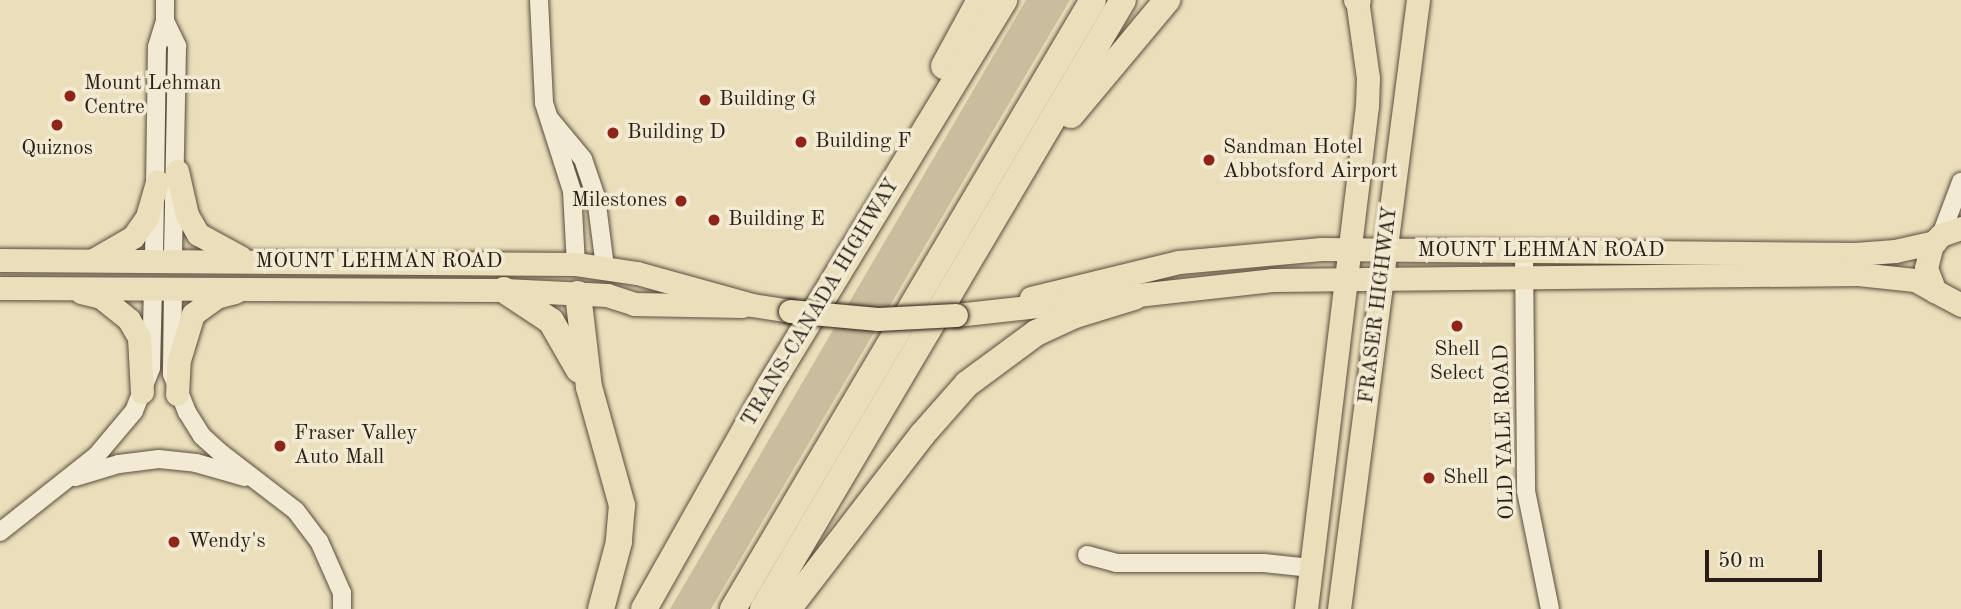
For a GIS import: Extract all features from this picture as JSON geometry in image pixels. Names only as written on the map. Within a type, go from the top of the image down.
[{"type":"highway","points":[[768,387],[980,0]]},
{"type":"highway","name":"TRANS-CANADA HIGHWAY","points":[[644,609],[768,387],[1004,0]]},
{"type":"highway","points":[[733,609],[1093,0]]},
{"type":"highway","points":[[764,609],[1123,0]]},
{"type":"highway","points":[[1003,202],[1167,0]]},
{"type":"highway","points":[[504,290],[551,321],[589,387]]},
{"type":"highway","points":[[578,293],[589,387],[622,505],[619,542],[601,609]]},
{"type":"highway","points":[[788,609],[915,444],[967,384],[1036,333],[1075,315],[1134,297]]},
{"type":"main road","name":"FRASER HIGHWAY","points":[[1306,609],[1368,78],[1357,0]]},
{"type":"main road","name":"FRASER HIGHWAY","points":[[1339,609],[1384,279],[1400,110],[1418,0]]},
{"type":"main road","points":[[91,260],[133,237],[147,217],[167,176]]},
{"type":"main road","points":[[167,176],[198,234],[226,253],[257,261]]},
{"type":"main road","name":"MOUNT LEHMAN ROAD","points":[[985,311],[1179,262],[1350,249],[1855,254],[1895,251],[1946,235]]},
{"type":"main road","points":[[1935,292],[1926,268],[1946,235]]},
{"type":"main road","name":"MOUNT LEHMAN ROAD","points":[[0,260],[576,264],[605,267],[710,290],[752,305]]},
{"type":"main road","points":[[163,288],[164,261]]},
{"type":"main road","points":[[576,264],[578,293]]},
{"type":"main road","points":[[605,267],[607,295]]},
{"type":"main road","name":"MOUNT LEHMAN ROAD","points":[[0,288],[504,290],[607,295],[634,304],[711,308],[752,305],[878,319],[1134,297],[1246,281],[1524,276],[1883,275],[1915,280],[1961,304]]},
{"type":"main road","points":[[177,394],[181,351],[193,314],[216,297],[255,287]]},
{"type":"main road","points":[[65,288],[101,298],[128,320],[139,337],[142,392]]},
{"type":"street","points":[[164,261],[167,176],[156,47],[165,21],[166,0]]},
{"type":"street","points":[[539,0],[539,49],[549,118],[572,191],[576,264]]},
{"type":"street","points":[[549,118],[583,159],[596,197],[605,267]]},
{"type":"street","points":[[1946,235],[1961,182]]},
{"type":"street","name":"OLD YALE ROAD","points":[[1524,251],[1528,517],[1550,609]]},
{"type":"street","points":[[0,532],[71,478],[119,433],[142,392],[151,368],[163,288]]},
{"type":"street","points":[[163,288],[177,394],[202,436],[251,479],[296,511],[319,541],[342,593],[342,609]]},
{"type":"street","points":[[71,478],[119,464],[159,459],[196,463],[251,479]]},
{"type":"street","points":[[1087,555],[1116,564],[1264,563],[1311,568]]},
{"type":"shaded area","points":[[1026,0],[1070,0],[711,609],[670,609]]},
{"type":"place","name":"Mount Lehman Centre","points":[[70,96]]},
{"type":"place","name":"Building G","points":[[705,100]]},
{"type":"place","name":"Quiznos","points":[[57,125]]},
{"type":"place","name":"Building D","points":[[613,133]]},
{"type":"place","name":"Building F","points":[[801,142]]},
{"type":"place","name":"Sandman Hotel Abbotsford Airport","points":[[1209,160]]},
{"type":"place","name":"Milestones","points":[[681,201]]},
{"type":"place","name":"Building E","points":[[714,220]]},
{"type":"place","name":"Shell Select","points":[[1457,326]]},
{"type":"place","name":"Fraser Valley Auto Mall","points":[[280,446]]},
{"type":"place","name":"Shell","points":[[1429,478]]},
{"type":"place","name":"Wendy's","points":[[174,542]]}]
